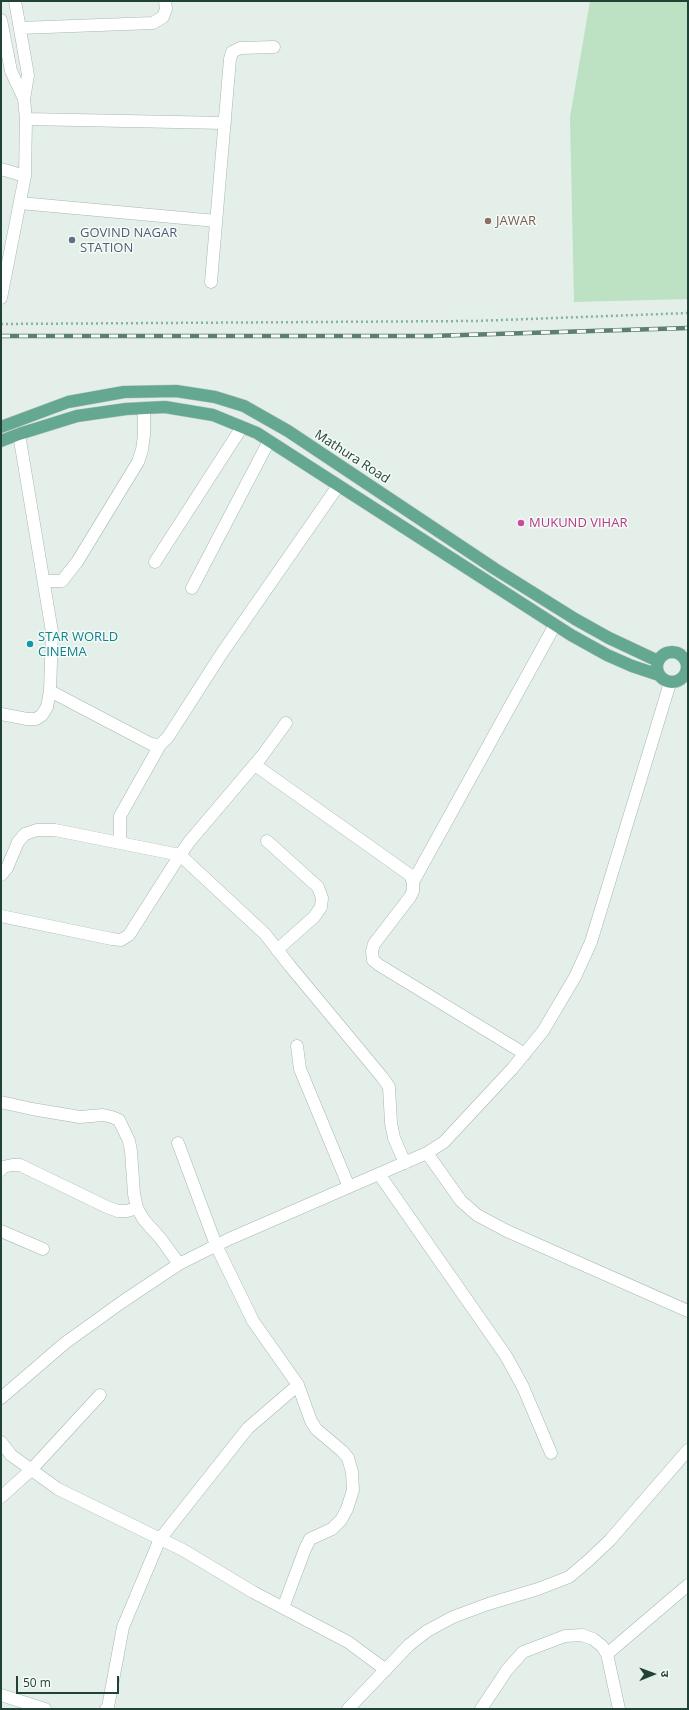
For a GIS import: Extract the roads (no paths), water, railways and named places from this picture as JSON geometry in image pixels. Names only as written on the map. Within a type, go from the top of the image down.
[{"type":"main road","name":"Mathura Road","points":[[1,427],[68,402],[124,392],[176,391],[215,397],[244,406],[288,431],[479,558],[589,627],[658,661]]},
{"type":"main road","points":[[1,442],[20,434],[77,416],[126,409],[165,407],[213,415],[256,433],[555,625],[607,655],[632,666],[659,675]]},
{"type":"main road","points":[[471,571],[479,558]]},
{"type":"main road","points":[[671,652],[681,654],[687,668],[680,681],[670,683],[662,679],[659,675],[657,666],[658,661],[661,656],[671,652]]},
{"type":"street","points":[[1,298],[25,176],[26,119],[24,99],[28,75],[15,1]]},
{"type":"street","points":[[20,28],[153,23],[163,17],[166,9],[165,1]]},
{"type":"street","points":[[1,20],[11,71],[24,99]]},
{"type":"street","points":[[211,282],[230,59],[232,52],[240,48],[274,47]]},
{"type":"street","points":[[26,119],[225,124]]},
{"type":"street","points":[[1,169],[25,176]]},
{"type":"street","points":[[20,203],[216,221]]},
{"type":"street","points":[[44,581],[62,581],[77,562],[138,462],[142,450],[144,435],[144,408]]},
{"type":"street","points":[[155,562],[242,427]]},
{"type":"street","points":[[1,714],[27,719],[36,719],[42,715],[47,708],[50,691],[52,632],[20,434]]},
{"type":"street","points":[[192,588],[269,441]]},
{"type":"street","points":[[120,843],[120,816],[160,745],[168,737],[222,653],[338,486]]},
{"type":"street","points":[[413,882],[555,625]]},
{"type":"street","points":[[1,1398],[65,1343],[122,1302],[179,1264],[216,1246],[427,1153],[444,1142],[525,1054],[543,1032],[574,977],[591,942],[670,683]]},
{"type":"street","points":[[50,691],[151,744],[160,745]]},
{"type":"street","points":[[1,916],[112,939],[121,940],[129,936],[189,842],[255,765],[286,723]]},
{"type":"street","points":[[255,765],[410,875],[413,882],[413,891],[374,944],[372,951],[374,960],[379,965],[525,1054]]},
{"type":"street","points":[[1,875],[7,868],[18,842],[25,834],[37,830],[55,830],[180,855],[265,934],[382,1077],[389,1087],[391,1123],[394,1138],[405,1163]]},
{"type":"street","points":[[267,841],[318,887],[322,898],[321,908],[314,917],[277,950]]},
{"type":"street","points":[[297,1046],[300,1069],[349,1187]]},
{"type":"street","points":[[1,1102],[32,1109],[80,1116],[103,1115],[119,1120],[129,1140],[134,1194],[137,1208],[144,1220],[160,1238],[179,1264]]},
{"type":"street","points":[[178,1142],[216,1246],[253,1321],[298,1385],[311,1421],[316,1429],[334,1443],[348,1458],[352,1472],[353,1490],[347,1509],[341,1520],[332,1528],[310,1540],[305,1549],[283,1608]]},
{"type":"street","points":[[427,1153],[461,1201],[477,1215],[514,1234],[688,1311]]},
{"type":"street","points":[[1,1170],[3,1167],[20,1165],[106,1207],[118,1211],[127,1211],[137,1208]]},
{"type":"street","points":[[379,1174],[506,1356],[523,1387],[551,1453]]},
{"type":"street","points":[[1,1231],[43,1248]]},
{"type":"street","points":[[106,1709],[108,1707],[123,1627],[160,1539],[248,1428],[298,1385]]},
{"type":"street","points":[[1,1497],[31,1470],[100,1395]]},
{"type":"street","points":[[1,1442],[11,1455],[58,1489],[183,1550],[283,1608],[348,1642],[386,1670]]},
{"type":"street","points":[[348,1709],[409,1645],[427,1631],[453,1617],[488,1604],[538,1589],[569,1577],[590,1560],[610,1540],[688,1450]]},
{"type":"street","points":[[607,1654],[688,1584]]},
{"type":"street","points":[[481,1709],[507,1670],[523,1652],[565,1636],[582,1635],[598,1642],[607,1654],[619,1709]]},
{"type":"street","points":[[1,1695],[25,1706],[44,1709]]},
{"type":"railway","points":[[1,336],[431,336],[688,328]]},
{"type":"place","name":"JAWAR","points":[[488,221]]},
{"type":"place","name":"GOVIND NAGAR STATION","points":[[72,240]]},
{"type":"place","name":"MUKUND VIHAR","points":[[521,523]]},
{"type":"place","name":"STAR WORLD CINEMA","points":[[30,644]]}]
